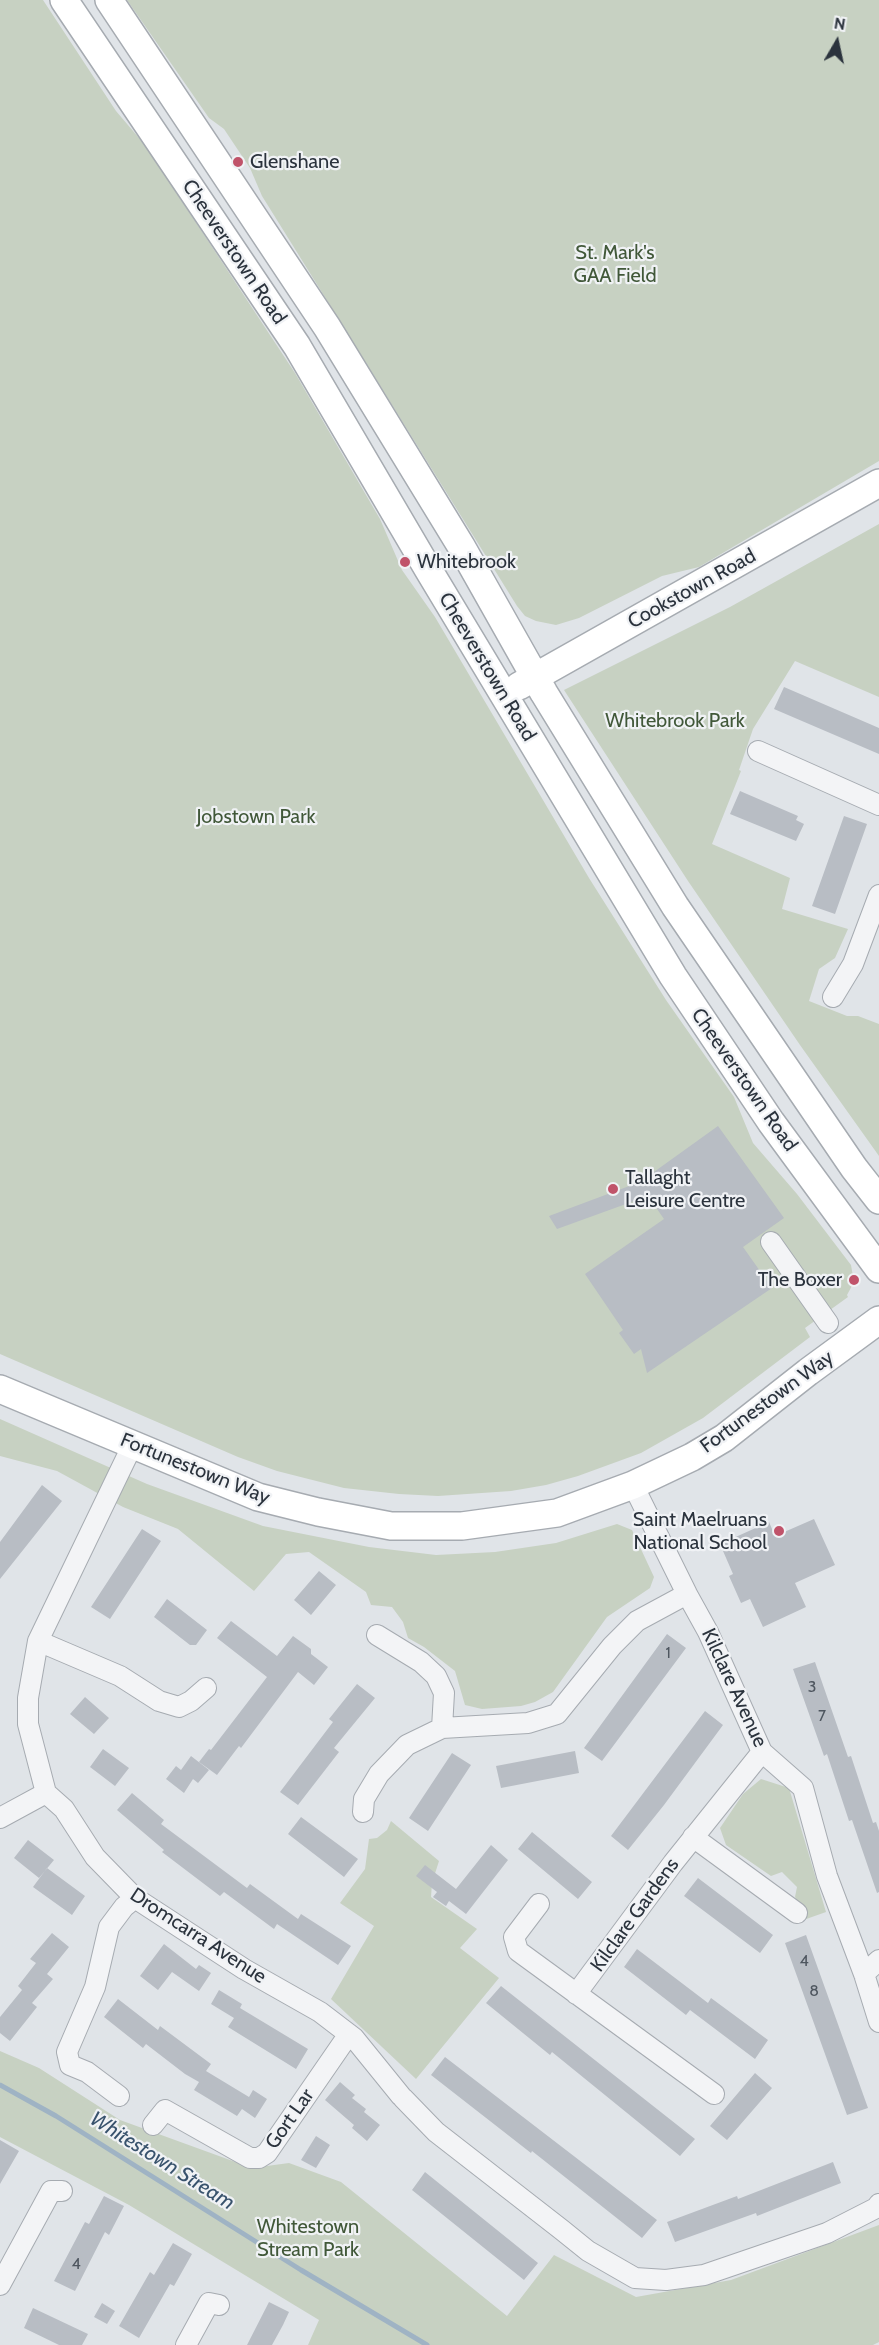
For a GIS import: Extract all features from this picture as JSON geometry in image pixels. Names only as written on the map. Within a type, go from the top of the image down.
[{"type":"main road","name":"Cheeverstown Road","points":[[64,0],[297,346],[673,976],[771,1122],[879,1269]]},
{"type":"main road","name":"Cheeverstown Road","points":[[109,0],[327,327],[461,546],[535,678],[675,906],[849,1162],[879,1200]]},
{"type":"main road","name":"Cookstown Road","points":[[504,693],[535,678],[879,483]]},
{"type":"main road","name":"Fortunestown Way","points":[[0,1389],[258,1497],[318,1512],[391,1526],[462,1526],[557,1513],[633,1485],[692,1457],[724,1438],[879,1320]]},
{"type":"street","points":[[758,751],[879,804]]},
{"type":"street","points":[[833,997],[853,964],[879,895]]},
{"type":"street","points":[[771,1242],[828,1323]]},
{"type":"street","points":[[0,1818],[46,1793],[28,1724],[28,1698],[38,1641],[134,1444]]},
{"type":"street","name":"Kilclare Avenue","points":[[633,1485],[708,1632],[762,1752],[803,1788],[827,1876],[864,1974],[879,2022]]},
{"type":"street","points":[[363,1812],[364,1799],[386,1767],[407,1745],[442,1728],[528,1723],[557,1714],[612,1646],[637,1621],[687,1594]]},
{"type":"street","points":[[377,1635],[421,1662],[436,1676],[444,1693],[442,1728]]},
{"type":"street","points":[[38,1641],[120,1676],[159,1701],[179,1707],[191,1701],[206,1688]]},
{"type":"street","name":"Kilclare Gardens","points":[[576,1994],[693,1837],[762,1752]]},
{"type":"street","name":"Dromcarra Avenue","points":[[46,1793],[64,1809],[95,1857],[135,1898],[244,1969],[320,2012],[349,2034],[402,2097],[436,2132],[588,2251],[635,2278],[666,2280],[704,2275],[827,2233],[876,2208],[879,2204]]},
{"type":"street","points":[[693,1837],[797,1913]]},
{"type":"street","points":[[119,2096],[87,2072],[70,2065],[67,2052],[95,1987],[109,1927],[124,1907],[135,1898]]},
{"type":"street","points":[[539,1904],[514,1937],[518,1951],[714,2094]]},
{"type":"street","points":[[864,1974],[879,1960]]},
{"type":"street","name":"Gort Lar","points":[[153,2125],[165,2110],[250,2158],[259,2158],[267,2153],[349,2034]]},
{"type":"street","points":[[0,2285],[51,2192],[62,2191]]},
{"type":"street","points":[[186,2345],[209,2303],[219,2305]]},
{"type":"green space","name":"Jobstown Park","points":[[0,0],[43,0],[116,111],[145,145],[295,373],[380,519],[402,570],[435,617],[589,878],[666,1000],[734,1097],[753,1143],[797,1194],[851,1265],[854,1282],[848,1297],[805,1328],[810,1337],[703,1418],[641,1453],[578,1476],[511,1491],[438,1496],[344,1488],[277,1471],[238,1457],[0,1354]]},
{"type":"green space","name":"St. Mark's GAA Field","points":[[127,0],[879,0],[879,461],[699,567],[662,576],[579,618],[556,625],[525,616],[262,196],[250,168],[224,129],[209,118]]},
{"type":"green space","name":"Whitebrook Park","points":[[879,524],[879,697],[795,661],[753,729],[739,770],[741,771],[712,844],[790,878],[782,909],[848,929],[835,958],[819,969],[809,1001],[847,1016],[858,1016],[879,1024],[879,1156],[688,881],[564,690],[730,607]]},
{"type":"green space","points":[[0,1419],[147,1484],[263,1526],[369,1547],[436,1555],[495,1552],[556,1543],[617,1524],[632,1530],[654,1577],[650,1588],[607,1617],[553,1692],[535,1702],[521,1706],[482,1709],[465,1705],[455,1671],[424,1647],[408,1638],[403,1622],[392,1607],[371,1605],[366,1592],[309,1552],[286,1554],[254,1591],[178,1529],[123,1507],[57,1471],[0,1456]]},
{"type":"green space","points":[[761,1779],[789,1788],[826,1912],[795,1923],[802,1911],[795,1897],[797,1887],[782,1872],[771,1876],[726,1845],[720,1828],[743,1794]]},
{"type":"green space","points":[[391,1821],[439,1861],[432,1883],[431,1897],[477,1929],[460,1948],[499,1978],[416,2079],[331,1999],[374,1926],[340,1903],[365,1869],[369,1839],[377,1838],[387,1830]]},
{"type":"green space","name":"Whitestown Stream Park","points":[[0,2051],[39,2068],[120,2120],[252,2168],[289,2163],[341,2182],[507,2316],[554,2255],[636,2297],[731,2280],[879,2225],[879,2342],[873,2345],[308,2345],[319,2320],[129,2205],[0,2137]]},
{"type":"building","points":[[784,687],[879,728],[879,754],[774,709]]},
{"type":"building","points":[[740,791],[798,816],[796,820],[804,824],[796,841],[730,814]]},
{"type":"building","points":[[844,816],[867,824],[835,914],[812,906]]},
{"type":"building","points":[[718,1126],[784,1218],[743,1247],[772,1288],[647,1373],[641,1349],[634,1354],[619,1333],[623,1330],[585,1274],[664,1219],[648,1196],[557,1229],[549,1216],[640,1182]]},
{"type":"building","points":[[42,1485],[62,1501],[0,1579],[0,1542]]},
{"type":"building","points":[[814,1519],[835,1565],[795,1583],[806,1607],[763,1627],[750,1599],[741,1603],[729,1576],[733,1574],[720,1544],[769,1522],[775,1536]]},
{"type":"building","points":[[142,1529],[161,1541],[110,1619],[91,1607]]},
{"type":"building","points":[[319,1571],[336,1585],[311,1615],[294,1600]]},
{"type":"building","points":[[167,1599],[207,1630],[196,1645],[190,1645],[154,1617]]},
{"type":"building","points":[[231,1621],[277,1656],[293,1636],[311,1649],[311,1654],[328,1667],[314,1685],[298,1672],[241,1748],[239,1746],[217,1775],[199,1762],[209,1749],[211,1750],[267,1677],[217,1638]]},
{"type":"building","points":[[667,1634],[686,1648],[602,1761],[584,1748]]},
{"type":"building","points":[[815,1662],[848,1757],[851,1756],[873,1823],[876,1822],[879,1831],[879,1892],[877,1893],[852,1820],[849,1821],[827,1754],[824,1756],[793,1669]]},
{"type":"building","points":[[357,1684],[375,1698],[334,1748],[339,1752],[298,1805],[280,1792],[333,1722],[329,1719]]},
{"type":"building","points":[[85,1697],[109,1718],[94,1734],[70,1714]]},
{"type":"building","points":[[705,1711],[723,1725],[628,1850],[611,1836]]},
{"type":"building","points":[[103,1749],[129,1768],[115,1786],[90,1767]]},
{"type":"building","points":[[575,1751],[579,1773],[501,1788],[496,1766]]},
{"type":"building","points":[[452,1753],[471,1765],[428,1831],[409,1818]]},
{"type":"building","points":[[191,1756],[209,1770],[198,1783],[193,1779],[184,1793],[166,1779],[176,1766],[181,1770]]},
{"type":"building","points":[[132,1793],[164,1820],[161,1824],[247,1888],[250,1884],[298,1919],[301,1914],[351,1946],[338,1965],[277,1924],[274,1929],[224,1892],[220,1896],[162,1852],[164,1850],[117,1810]]},
{"type":"building","points":[[301,1817],[358,1859],[344,1877],[288,1834]]},
{"type":"building","points":[[532,1832],[592,1882],[578,1899],[518,1849]]},
{"type":"building","points":[[28,1840],[54,1860],[39,1878],[14,1858]]},
{"type":"building","points":[[491,1845],[508,1860],[466,1914],[449,1901],[446,1906],[433,1897],[437,1892],[416,1876],[425,1865],[456,1889]]},
{"type":"building","points":[[47,1868],[85,1896],[72,1915],[33,1887]]},
{"type":"building","points":[[698,1878],[773,1935],[760,1953],[684,1896]]},
{"type":"building","points":[[52,1933],[69,1947],[47,1974],[53,1979],[32,2003],[37,2007],[10,2041],[0,2033],[0,2017],[22,1990],[18,1986],[36,1963],[30,1959]]},
{"type":"building","points":[[806,1935],[868,2108],[847,2115],[785,1943]]},
{"type":"building","points":[[164,1944],[196,1969],[199,1965],[211,1973],[199,1991],[172,1972],[158,1990],[140,1976]]},
{"type":"building","points":[[637,1949],[708,2003],[711,1998],[768,2040],[755,2059],[690,2010],[686,2015],[624,1967]]},
{"type":"building","points":[[501,1986],[695,2139],[680,2156],[552,2052],[550,2055],[486,2003]]},
{"type":"building","points":[[219,1990],[242,2004],[240,2008],[308,2049],[296,2069],[228,2027],[234,2018],[211,2004]]},
{"type":"building","points":[[118,1999],[158,2030],[160,2026],[211,2064],[206,2071],[249,2097],[253,2090],[267,2099],[255,2118],[242,2109],[237,2116],[194,2090],[199,2082],[146,2044],[143,2048],[104,2017]]},
{"type":"building","points":[[445,2057],[657,2220],[642,2238],[431,2075]]},
{"type":"building","points":[[755,2073],[772,2088],[727,2140],[710,2126]]},
{"type":"building","points":[[340,2082],[355,2095],[352,2098],[366,2109],[364,2112],[380,2125],[367,2141],[352,2128],[354,2125],[325,2100]]},
{"type":"building","points":[[316,2136],[330,2145],[316,2168],[301,2160]]},
{"type":"building","points":[[0,2140],[19,2151],[0,2184]]},
{"type":"building","points":[[833,2162],[841,2183],[757,2216],[756,2213],[675,2242],[667,2222],[737,2196],[738,2199]]},
{"type":"building","points":[[425,2172],[538,2263],[524,2280],[412,2190]]},
{"type":"building","points":[[104,2196],[124,2206],[109,2235],[105,2232],[75,2291],[54,2281],[85,2222],[89,2224]]},
{"type":"building","points":[[173,2243],[192,2254],[174,2286],[170,2284],[139,2338],[119,2326],[150,2272],[154,2275]]},
{"type":"building","points":[[269,2302],[289,2312],[283,2325],[272,2345],[247,2345]]},
{"type":"building","points":[[102,2303],[115,2311],[107,2324],[94,2317]]},
{"type":"building","points":[[33,2308],[88,2334],[82,2345],[59,2345],[24,2328]]},
{"type":"waterway","name":"Whitestown Stream","points":[[0,2085],[56,2116],[301,2270],[427,2345]]},
{"type":"place","name":"Glenshane","points":[[238,162]]},
{"type":"place","name":"Whitebrook","points":[[405,562]]},
{"type":"place","name":"Tallaght Leisure Centre","points":[[613,1189]]},
{"type":"place","name":"The Boxer","points":[[854,1280]]},
{"type":"place","name":"Saint Maelruans National School","points":[[779,1531]]}]
